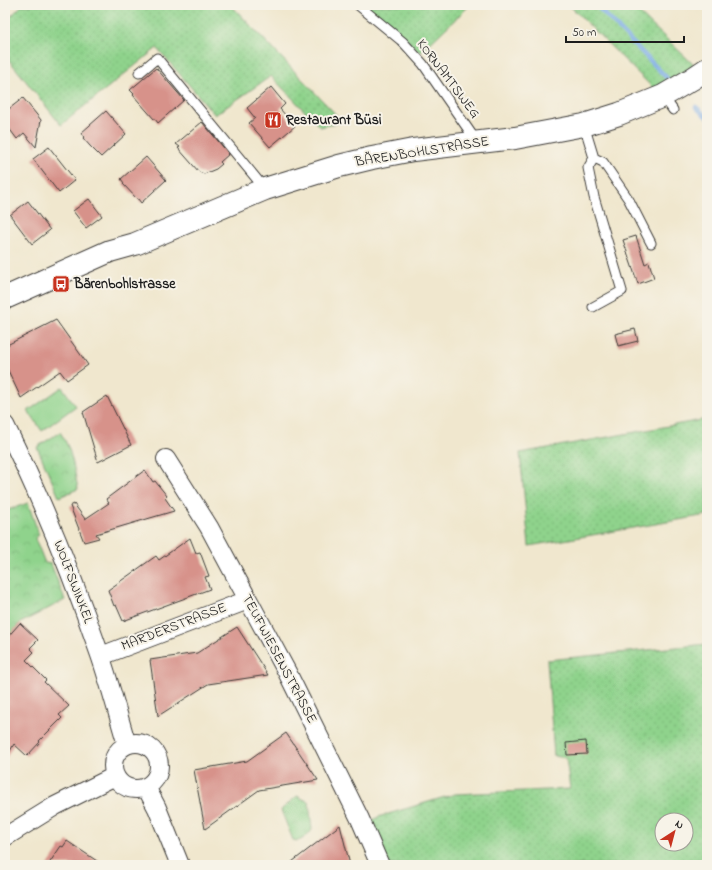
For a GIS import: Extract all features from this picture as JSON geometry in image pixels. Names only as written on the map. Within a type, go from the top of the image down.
[{"type":"street","name":"BÄRENBOHLSTRASSE","points":[[5,298],[110,251],[135,244],[265,189],[339,166],[372,158],[413,150],[515,138],[584,125],[619,114],[668,103],[692,79],[707,69]]},
{"type":"street","name":"WOLFSWINKEL","points":[[5,425],[54,532],[101,656],[127,745]]},
{"type":"street","name":"TEUFWIESENSTRASSE","points":[[166,459],[209,527],[287,672],[360,819],[380,865]]},
{"type":"street","name":"MARDERSTRASSE","points":[[101,656],[248,600]]},
{"type":"street","points":[[140,744],[151,749],[156,754],[159,766],[158,773],[146,787],[132,789],[119,782],[115,776],[113,761],[116,754],[127,745],[140,744]]},
{"type":"street","points":[[6,834],[55,806],[115,776]]},
{"type":"street","points":[[146,787],[157,808],[180,865]]},
{"type":"lane","name":"KORNAMTSWEG","points":[[358,5],[403,42],[423,64],[477,142]]},
{"type":"lane","points":[[138,73],[157,58],[265,189]]},
{"type":"lane","points":[[584,125],[594,158],[588,168],[594,197],[622,291],[593,307]]},
{"type":"lane","points":[[594,158],[603,162],[629,200],[651,244]]},
{"type":"green space","points":[[22,5],[231,5],[343,122],[320,127],[271,76],[215,115],[157,48],[61,125],[5,55],[5,22]]},
{"type":"green space","points":[[365,5],[470,5],[420,53],[383,19]]},
{"type":"green space","points":[[569,5],[631,5],[695,66],[654,89]]},
{"type":"green space","points":[[62,387],[76,406],[42,431],[28,411]]},
{"type":"green space","points":[[707,419],[707,515],[529,546],[520,453]]},
{"type":"green space","points":[[60,432],[70,452],[78,489],[59,497],[37,447]]},
{"type":"green space","points":[[28,503],[39,535],[35,538],[45,563],[51,564],[65,600],[20,623],[5,639],[5,511]]},
{"type":"green space","points":[[707,644],[707,865],[385,865],[371,823],[373,820],[378,817],[455,794],[570,789],[566,758],[554,756],[547,660]]},
{"type":"green space","points":[[297,796],[309,802],[312,830],[303,838],[296,841],[293,840],[281,810]]},
{"type":"building","points":[[156,68],[184,100],[158,123],[130,90]]},
{"type":"building","points":[[271,87],[285,104],[280,109],[295,126],[270,147],[249,123],[255,118],[247,108]]},
{"type":"building","points":[[23,98],[41,120],[36,147],[24,133],[17,139],[5,123],[5,112]]},
{"type":"building","points":[[106,111],[126,134],[101,157],[83,138],[84,137],[81,133]]},
{"type":"building","points":[[202,122],[229,154],[220,162],[222,164],[216,169],[204,174],[199,172],[176,144]]},
{"type":"building","points":[[49,147],[75,180],[59,193],[33,159]]},
{"type":"building","points":[[146,157],[166,180],[141,203],[123,184],[124,183],[121,179]]},
{"type":"building","points":[[89,199],[102,216],[86,228],[73,211]]},
{"type":"building","points":[[28,201],[50,230],[32,244],[10,215]]},
{"type":"building","points":[[636,236],[645,264],[649,262],[654,278],[638,284],[623,240]]},
{"type":"building","points":[[56,320],[88,365],[67,380],[60,371],[21,398],[5,364],[5,346]]},
{"type":"building","points":[[635,329],[638,341],[618,346],[615,334]]},
{"type":"building","points":[[107,396],[131,445],[98,462],[83,412]]},
{"type":"building","points":[[145,470],[153,482],[155,481],[167,496],[165,498],[174,511],[96,534],[99,538],[84,542],[70,506],[74,504],[85,519],[109,503],[106,499]]},
{"type":"building","points":[[190,538],[196,553],[200,552],[209,576],[205,577],[210,589],[123,621],[116,605],[114,606],[108,590],[156,556],[159,560]]},
{"type":"building","points":[[20,623],[38,640],[30,648],[34,652],[26,660],[46,680],[44,682],[69,706],[59,715],[62,718],[39,741],[40,742],[27,756],[14,744],[5,760],[5,640]]},
{"type":"building","points":[[237,627],[268,675],[208,684],[158,716],[150,660],[197,653]]},
{"type":"building","points":[[286,733],[318,780],[259,790],[205,829],[194,770],[247,761]]},
{"type":"building","points":[[586,741],[587,754],[567,755],[566,743]]},
{"type":"building","points":[[340,825],[350,865],[288,865]]},
{"type":"building","points":[[67,841],[103,865],[48,865],[61,846],[63,847]]},
{"type":"waterway","points":[[596,5],[667,78]]},
{"type":"waterway","points":[[696,107],[707,117]]},
{"type":"place","name":"Restaurant Büsi","points":[[273,120]]},
{"type":"place","name":"Bärenbohlstrasse","points":[[61,284]]}]
